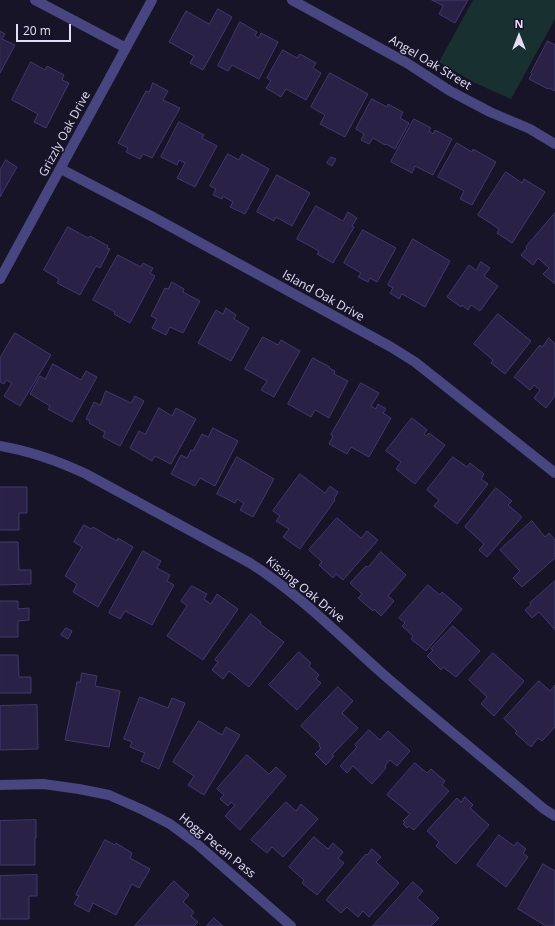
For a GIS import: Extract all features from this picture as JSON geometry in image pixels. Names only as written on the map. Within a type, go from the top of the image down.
[{"type":"street","points":[[35,0],[126,48]]},
{"type":"street","name":"Grizzly Oak Drive","points":[[0,279],[152,0]]},
{"type":"street","name":"Angel Oak Street","points":[[292,0],[407,63],[450,91],[490,112],[530,129],[555,144]]},
{"type":"street","name":"Island Oak Drive","points":[[61,169],[153,217],[391,347],[415,362],[555,473]]},
{"type":"street","name":"Kissing Oak Drive","points":[[0,446],[37,454],[63,463],[250,562],[294,594],[385,676],[544,809],[555,816]]},
{"type":"street","name":"Hogg Pecan Pass","points":[[0,784],[43,784],[79,789],[109,795],[144,810],[170,824],[197,844],[291,926]]},
{"type":"green space","points":[[473,0],[555,0],[555,19],[511,99],[473,82],[439,62]]},
{"type":"building","points":[[432,0],[468,0],[455,23],[439,14],[443,6]]},
{"type":"building","points":[[218,9],[232,17],[203,70],[190,63],[194,56],[169,42],[186,11],[209,24]]},
{"type":"building","points":[[240,22],[257,32],[255,36],[259,38],[261,33],[278,42],[259,79],[232,65],[228,71],[218,66]]},
{"type":"building","points":[[0,31],[5,34],[2,39],[15,45],[0,73]]},
{"type":"building","points":[[548,41],[555,45],[555,91],[529,79]]},
{"type":"building","points":[[283,50],[297,58],[300,54],[316,63],[313,68],[321,73],[306,100],[286,89],[281,97],[266,88],[271,81],[267,78]]},
{"type":"building","points":[[31,62],[45,70],[47,66],[64,75],[62,80],[69,83],[46,128],[34,122],[38,114],[12,100]]},
{"type":"building","points":[[330,73],[368,94],[345,137],[320,124],[325,115],[311,107]]},
{"type":"building","points":[[153,83],[168,91],[163,100],[180,108],[152,158],[143,154],[140,159],[126,152],[128,148],[118,143],[146,91],[149,92]]},
{"type":"building","points":[[372,99],[387,107],[388,104],[403,112],[400,118],[409,123],[395,149],[373,138],[369,144],[361,140],[364,134],[356,129]]},
{"type":"building","points":[[414,119],[431,128],[429,131],[433,134],[435,130],[452,139],[433,175],[415,166],[412,173],[391,162]]},
{"type":"building","points":[[179,122],[204,135],[202,138],[217,146],[195,187],[177,178],[185,163],[179,160],[177,165],[161,157]]},
{"type":"building","points":[[457,143],[472,152],[473,149],[496,162],[472,205],[460,199],[464,191],[438,177]]},
{"type":"building","points":[[228,154],[239,160],[242,154],[269,169],[245,214],[230,207],[233,202],[223,196],[222,199],[213,195],[216,189],[210,186]]},
{"type":"building","points":[[331,157],[336,159],[332,166],[327,163]]},
{"type":"building","points":[[6,160],[17,167],[0,197],[0,170]]},
{"type":"building","points":[[506,172],[522,183],[524,179],[545,192],[512,243],[497,233],[499,229],[478,215]]},
{"type":"building","points":[[277,175],[310,193],[292,226],[276,217],[274,221],[257,212]]},
{"type":"building","points":[[316,206],[343,221],[348,212],[357,218],[352,226],[354,227],[333,263],[317,254],[319,251],[297,239]]},
{"type":"building","points":[[555,213],[555,284],[543,274],[549,268],[538,258],[533,265],[521,255]]},
{"type":"building","points":[[68,227],[88,238],[90,236],[108,246],[107,248],[110,249],[100,268],[96,266],[80,295],[57,283],[59,279],[44,270]]},
{"type":"building","points":[[363,230],[396,248],[377,282],[370,278],[368,282],[358,277],[361,273],[344,263]]},
{"type":"building","points":[[413,239],[450,261],[425,307],[402,294],[399,299],[390,293],[393,288],[388,285]]},
{"type":"building","points":[[118,255],[141,267],[143,263],[153,268],[150,273],[155,276],[130,323],[114,314],[115,312],[93,300]]},
{"type":"building","points":[[481,262],[490,268],[484,276],[498,286],[480,311],[471,305],[468,310],[447,297],[469,265],[476,270]]},
{"type":"building","points":[[172,282],[184,289],[183,292],[200,301],[183,333],[170,327],[166,335],[152,328],[157,319],[151,316],[165,288],[168,289]]},
{"type":"building","points":[[226,308],[236,315],[234,319],[249,328],[231,361],[198,343],[216,310],[223,314]]},
{"type":"building","points":[[498,314],[531,341],[505,374],[491,363],[493,360],[474,344]]},
{"type":"building","points":[[15,333],[51,355],[20,406],[4,396],[12,383],[6,380],[4,384],[0,382],[0,358]]},
{"type":"building","points":[[263,337],[278,345],[281,340],[300,351],[274,397],[261,390],[267,381],[245,369]]},
{"type":"building","points":[[549,338],[555,344],[555,396],[546,408],[534,398],[540,390],[534,385],[530,390],[514,377],[540,345],[542,347]]},
{"type":"building","points":[[313,358],[330,367],[329,368],[335,371],[334,374],[348,381],[329,418],[315,410],[311,417],[288,404]]},
{"type":"building","points":[[53,364],[81,380],[86,371],[97,377],[72,422],[48,409],[50,406],[30,394],[40,376],[45,379]]},
{"type":"building","points":[[361,383],[379,393],[371,406],[376,409],[378,404],[386,409],[383,413],[391,418],[369,457],[351,447],[347,454],[329,444],[333,436],[331,435]]},
{"type":"building","points":[[106,391],[131,403],[135,396],[144,401],[120,446],[103,437],[105,432],[89,423],[90,421],[86,419],[94,402],[100,405]]},
{"type":"building","points":[[159,408],[172,416],[176,408],[196,419],[171,464],[155,456],[152,461],[130,448],[139,431],[145,434]]},
{"type":"building","points":[[412,418],[427,430],[424,434],[426,436],[429,433],[445,445],[415,484],[396,469],[401,462],[386,451]]},
{"type":"building","points":[[213,428],[238,441],[215,486],[200,478],[195,486],[171,474],[181,455],[187,458],[191,450],[193,451],[202,434],[208,437]]},
{"type":"building","points":[[237,457],[274,479],[253,517],[240,510],[244,503],[237,499],[235,503],[217,494]]},
{"type":"building","points":[[453,457],[467,467],[470,463],[484,474],[481,479],[488,484],[457,524],[434,506],[439,500],[427,490]]},
{"type":"building","points":[[300,474],[325,493],[330,486],[338,492],[334,499],[335,500],[300,549],[283,537],[289,529],[276,521],[280,516],[273,511]]},
{"type":"building","points":[[0,487],[27,487],[27,513],[19,513],[19,530],[0,530]]},
{"type":"building","points":[[496,488],[512,501],[508,505],[522,517],[487,557],[479,550],[484,544],[465,527]]},
{"type":"building","points":[[337,518],[361,538],[367,531],[378,540],[343,580],[336,574],[333,578],[319,565],[322,562],[309,550]]},
{"type":"building","points":[[532,521],[545,537],[549,533],[555,540],[555,558],[522,587],[513,578],[520,571],[500,550]]},
{"type":"building","points":[[84,525],[91,529],[93,527],[117,541],[118,538],[133,547],[98,607],[73,592],[77,584],[65,576],[82,547],[74,542]]},
{"type":"building","points":[[0,542],[18,542],[19,570],[31,570],[31,584],[0,585]]},
{"type":"building","points":[[143,551],[161,561],[157,568],[170,575],[167,581],[174,585],[152,625],[125,611],[120,619],[109,613]]},
{"type":"building","points":[[381,552],[406,575],[388,596],[394,601],[381,616],[358,598],[362,594],[350,583],[366,566],[368,567]]},
{"type":"building","points":[[555,581],[555,630],[539,612],[532,618],[525,610],[531,605],[530,603]]},
{"type":"building","points":[[428,585],[440,595],[442,592],[462,609],[426,651],[411,639],[413,636],[402,626],[405,623],[399,618]]},
{"type":"building","points":[[192,586],[207,594],[204,599],[211,604],[217,594],[238,609],[203,660],[167,636],[187,606],[181,601]]},
{"type":"building","points":[[0,601],[18,601],[18,609],[29,608],[29,620],[18,621],[18,637],[0,637]]},
{"type":"building","points":[[251,614],[261,622],[260,624],[284,642],[249,687],[229,671],[223,679],[212,670],[218,662],[215,660]]},
{"type":"building","points":[[453,626],[480,651],[456,677],[443,667],[441,670],[427,656],[433,650],[431,649]]},
{"type":"building","points":[[66,628],[72,631],[68,639],[61,635]]},
{"type":"building","points":[[299,652],[311,663],[309,666],[319,675],[316,679],[321,683],[297,710],[269,685]]},
{"type":"building","points":[[493,653],[524,681],[494,716],[481,704],[487,697],[469,680]]},
{"type":"building","points":[[0,655],[18,655],[19,677],[31,677],[31,693],[0,693]]},
{"type":"building","points":[[82,673],[97,676],[95,686],[120,691],[109,747],[65,740],[77,682],[80,682]]},
{"type":"building","points":[[539,681],[550,691],[555,685],[555,727],[542,741],[538,738],[531,747],[515,733],[517,731],[504,719]]},
{"type":"building","points":[[338,687],[353,701],[342,713],[358,728],[332,755],[334,756],[326,765],[315,754],[321,748],[319,746],[320,744],[301,726]]},
{"type":"building","points":[[140,697],[168,708],[172,698],[185,703],[159,769],[141,761],[145,753],[130,747],[132,742],[124,739]]},
{"type":"building","points":[[37,705],[38,749],[0,750],[0,706]]},
{"type":"building","points":[[199,721],[222,735],[226,727],[240,735],[204,795],[188,785],[194,776],[173,762]]},
{"type":"building","points":[[369,730],[380,740],[388,731],[410,751],[397,766],[390,760],[385,766],[386,768],[372,784],[353,766],[347,773],[340,766],[357,747],[355,745]]},
{"type":"building","points":[[247,755],[269,774],[276,767],[286,776],[240,830],[225,816],[235,805],[231,802],[228,806],[220,799],[224,795],[217,789]]},
{"type":"building","points":[[415,763],[427,773],[431,769],[445,781],[442,785],[449,791],[414,830],[409,826],[407,828],[403,824],[405,822],[403,821],[410,814],[387,795]]},
{"type":"building","points":[[465,797],[473,805],[470,808],[489,825],[456,864],[436,846],[439,842],[427,831],[457,798],[461,802]]},
{"type":"building","points":[[286,802],[296,811],[301,804],[318,819],[283,857],[272,847],[267,853],[251,840]]},
{"type":"building","points":[[36,820],[35,865],[0,865],[0,821]]},
{"type":"building","points":[[499,835],[514,846],[517,842],[526,849],[523,853],[528,857],[506,887],[477,865]]},
{"type":"building","points":[[314,837],[328,849],[333,843],[343,852],[338,858],[344,863],[317,895],[302,883],[304,880],[289,867]]},
{"type":"building","points":[[105,840],[115,845],[116,843],[132,853],[130,858],[150,869],[139,888],[132,884],[116,915],[93,903],[89,912],[74,904],[79,896],[76,895]]},
{"type":"building","points":[[372,849],[381,857],[376,862],[399,883],[369,917],[363,911],[358,917],[347,907],[341,913],[326,900]]},
{"type":"building","points":[[543,864],[555,871],[555,926],[546,926],[518,909]]},
{"type":"building","points":[[37,875],[37,896],[29,896],[29,919],[0,919],[0,876]]},
{"type":"building","points":[[174,881],[189,895],[183,902],[194,912],[191,916],[198,922],[194,926],[135,926]]},
{"type":"building","points":[[413,882],[423,891],[417,898],[439,918],[431,926],[373,926]]},
{"type":"building","points":[[214,918],[216,920],[223,926],[207,926]]}]
